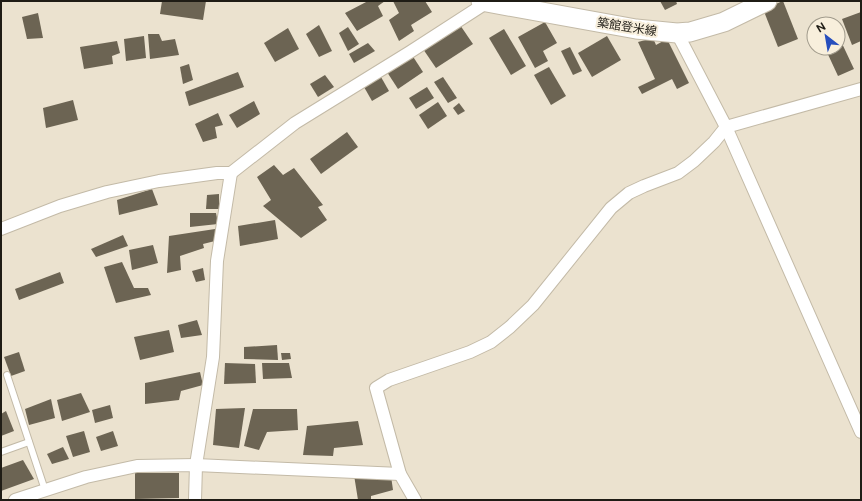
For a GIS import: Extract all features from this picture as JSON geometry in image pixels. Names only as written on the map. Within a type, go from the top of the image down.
[{"type":"main road","name":"築館登米線","points":[[486,1],[636,29],[676,33],[690,32],[724,22],[767,1]]},
{"type":"street","points":[[1,228],[60,206],[107,192],[159,181],[217,172],[231,173],[295,123],[486,1]]},
{"type":"street","points":[[676,33],[726,127],[861,432]]},
{"type":"street","points":[[415,500],[400,474],[376,388],[389,380],[470,352],[491,342],[510,327],[533,305],[611,208],[629,193],[678,173],[694,162],[714,142],[726,127],[861,89]]},
{"type":"street","points":[[195,500],[196,464],[213,357],[217,261],[231,173]]},
{"type":"street","points":[[16,500],[86,477],[137,466],[196,464],[400,474]]},
{"type":"lane","points":[[7,375],[45,490]]},
{"type":"lane","points":[[1,452],[29,442]]},
{"type":"building","points":[[162,1],[206,1],[203,20],[160,14]]},
{"type":"building","points":[[368,1],[385,1],[378,6],[383,16],[357,31],[345,13]]},
{"type":"building","points":[[393,1],[425,1],[432,12],[411,25],[414,31],[399,41],[389,20],[399,13]]},
{"type":"building","points":[[660,1],[676,1],[677,4],[665,10]]},
{"type":"building","points":[[783,1],[798,39],[778,47],[763,9]]},
{"type":"building","points":[[861,12],[861,41],[852,45],[846,29],[846,18]]},
{"type":"building","points":[[38,13],[43,38],[27,39],[22,17]]},
{"type":"building","points":[[545,22],[557,43],[543,51],[548,61],[535,68],[518,37]]},
{"type":"building","points":[[319,25],[332,51],[319,57],[306,34]]},
{"type":"building","points":[[460,25],[473,44],[436,68],[423,49]]},
{"type":"building","points":[[348,27],[359,44],[348,51],[339,33]]},
{"type":"building","points":[[288,28],[299,49],[275,62],[264,43]]},
{"type":"building","points":[[504,29],[526,66],[511,75],[489,38]]},
{"type":"building","points":[[148,34],[159,34],[162,41],[175,39],[179,55],[150,59]]},
{"type":"building","points":[[144,36],[146,58],[126,61],[124,39]]},
{"type":"building","points":[[607,36],[621,60],[592,77],[578,53]]},
{"type":"building","points":[[653,38],[656,45],[667,39],[689,83],[677,89],[672,79],[642,94],[638,87],[655,79],[638,42]]},
{"type":"building","points":[[117,41],[120,53],[112,56],[113,64],[84,69],[80,47]]},
{"type":"building","points":[[368,43],[375,51],[354,63],[349,54]]},
{"type":"building","points":[[570,47],[582,71],[573,75],[561,51]]},
{"type":"building","points":[[846,52],[854,69],[838,76],[829,56],[846,56]]},
{"type":"building","points":[[412,55],[423,72],[398,89],[387,72]]},
{"type":"building","points":[[189,64],[193,80],[183,84],[180,67]]},
{"type":"building","points":[[549,67],[566,96],[551,105],[534,75]]},
{"type":"building","points":[[238,72],[244,87],[189,106],[185,92]]},
{"type":"building","points":[[325,75],[334,87],[318,97],[310,84]]},
{"type":"building","points":[[381,77],[389,91],[372,101],[364,87]]},
{"type":"building","points":[[443,77],[457,98],[448,103],[434,82]]},
{"type":"building","points":[[427,87],[434,98],[416,109],[409,98]]},
{"type":"building","points":[[73,100],[78,120],[46,128],[43,108]]},
{"type":"building","points":[[254,101],[260,114],[237,128],[229,115]]},
{"type":"building","points":[[438,102],[447,116],[428,129],[419,115]]},
{"type":"building","points":[[459,103],[465,111],[458,115],[453,108]]},
{"type":"building","points":[[218,113],[223,125],[215,127],[217,138],[203,142],[195,124]]},
{"type":"building","points":[[347,132],[358,147],[321,174],[310,159]]},
{"type":"building","points":[[274,165],[283,175],[294,168],[323,205],[318,207],[327,220],[301,238],[263,206],[271,200],[257,177]]},
{"type":"building","points":[[152,189],[158,205],[119,215],[117,200]]},
{"type":"building","points":[[219,194],[219,209],[206,209],[207,195]]},
{"type":"building","points":[[190,213],[216,213],[218,224],[190,227]]},
{"type":"building","points":[[275,220],[278,239],[240,246],[238,226]]},
{"type":"building","points":[[215,229],[215,241],[203,244],[204,248],[180,256],[181,270],[167,273],[169,236]]},
{"type":"building","points":[[123,235],[128,246],[96,257],[91,249]]},
{"type":"building","points":[[153,245],[158,263],[132,270],[129,250]]},
{"type":"building","points":[[122,262],[134,288],[148,288],[151,295],[116,303],[104,267]]},
{"type":"building","points":[[203,268],[205,280],[196,282],[192,271]]},
{"type":"building","points":[[60,272],[64,283],[19,300],[15,289]]},
{"type":"building","points":[[197,320],[202,335],[181,338],[178,325]]},
{"type":"building","points":[[169,330],[174,352],[140,360],[134,337]]},
{"type":"building","points":[[277,345],[278,360],[244,359],[244,347]]},
{"type":"building","points":[[19,352],[25,371],[11,376],[4,357]]},
{"type":"building","points":[[281,353],[290,353],[291,359],[282,360]]},
{"type":"building","points":[[225,363],[255,364],[256,383],[224,384]]},
{"type":"building","points":[[262,363],[289,363],[292,378],[263,379]]},
{"type":"building","points":[[200,372],[203,385],[181,391],[179,400],[145,404],[145,383]]},
{"type":"building","points":[[81,393],[90,412],[62,421],[57,400]]},
{"type":"building","points":[[51,399],[55,418],[29,425],[25,409]]},
{"type":"building","points":[[110,405],[113,418],[95,423],[92,410]]},
{"type":"building","points":[[245,408],[239,448],[213,445],[216,409]]},
{"type":"building","points":[[253,409],[297,409],[298,430],[267,432],[259,450],[244,446]]},
{"type":"building","points":[[6,411],[14,431],[1,436],[1,414]]},
{"type":"building","points":[[358,421],[363,445],[334,448],[333,456],[303,455],[307,426]]},
{"type":"building","points":[[84,431],[90,452],[73,457],[66,436]]},
{"type":"building","points":[[113,431],[118,446],[101,451],[96,437]]},
{"type":"building","points":[[63,447],[69,459],[52,464],[47,454]]},
{"type":"building","points":[[23,460],[34,479],[1,491],[1,468]]},
{"type":"building","points":[[135,473],[179,473],[179,498],[135,499]]},
{"type":"building","points":[[354,475],[391,476],[393,490],[371,496],[371,500],[358,500]]}]
